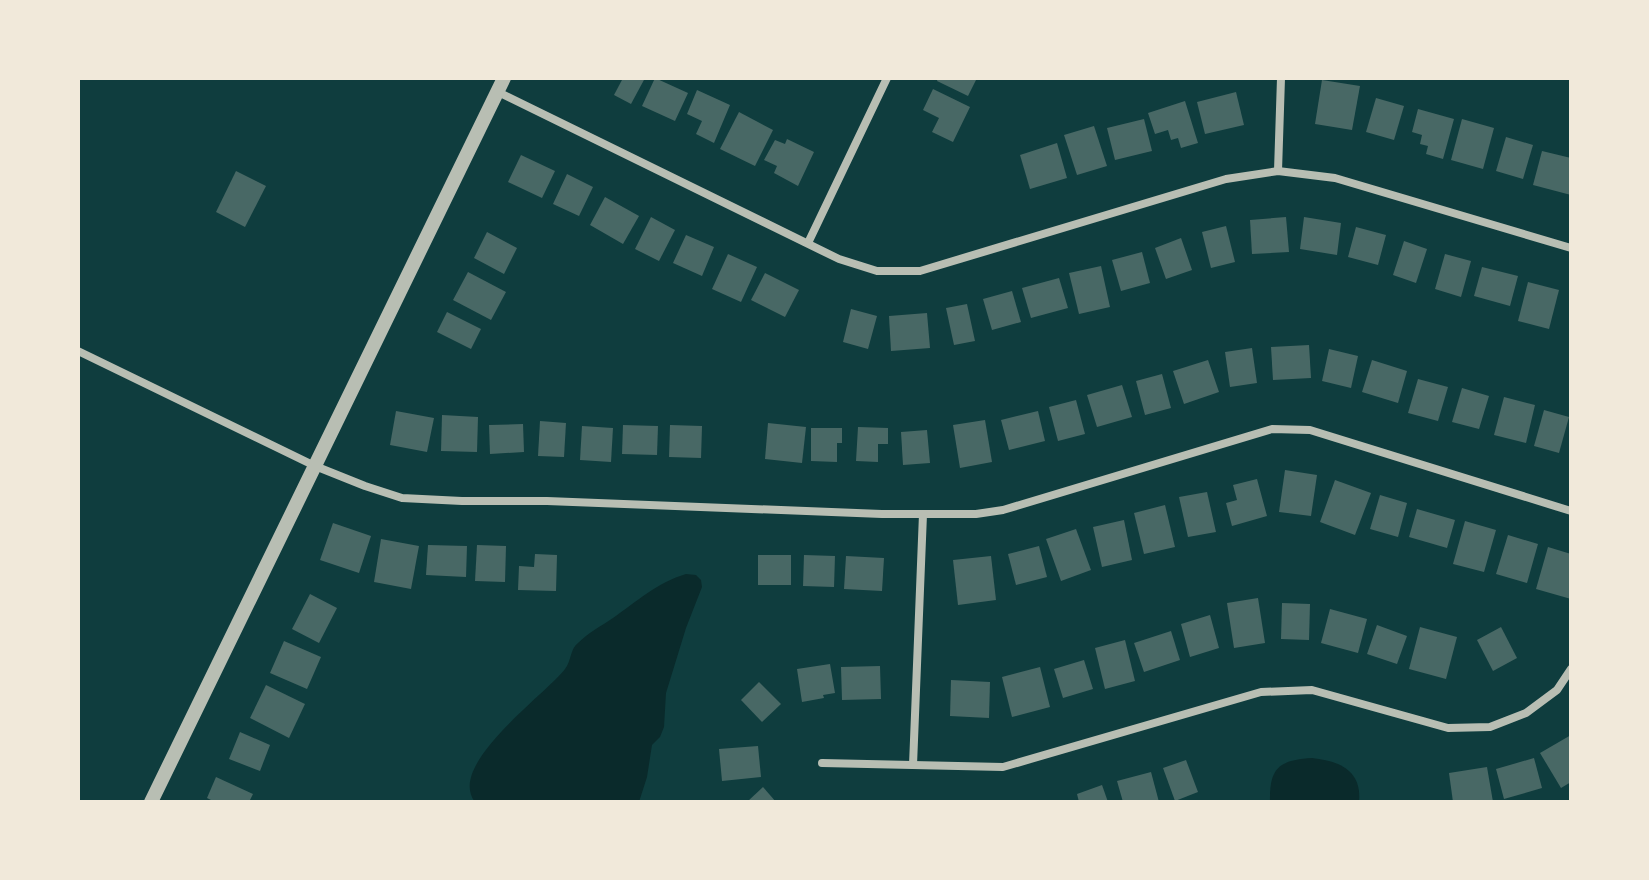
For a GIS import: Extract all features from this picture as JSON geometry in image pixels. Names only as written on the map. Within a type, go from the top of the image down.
[{"type":"street","points":[[808,243],[887,78]]},
{"type":"street","points":[[1278,171],[1281,78]]},
{"type":"street","points":[[151,802],[501,85],[839,259],[877,271],[920,271],[1226,179],[1278,171],[1335,178],[1571,248]]},
{"type":"street","points":[[78,351],[315,466],[402,498],[976,514],[1003,510],[1272,429],[1310,430],[1571,511]]},
{"type":"street","points":[[913,765],[923,514]]},
{"type":"street","points":[[822,763],[1003,767],[1261,692],[1312,690],[1448,728],[1490,727],[1526,713],[1557,690],[1571,669]]},
{"type":"water","points":[[686,574],[696,575],[702,587],[666,693],[664,727],[652,745],[639,802],[475,802],[470,787],[474,769],[485,751],[565,669],[575,646],[648,593]]},
{"type":"water","points":[[1312,758],[1347,769],[1357,782],[1359,802],[1270,802],[1274,773],[1284,764]]},
{"type":"building","points":[[623,78],[645,78],[631,104],[614,95]]},
{"type":"building","points":[[655,78],[688,93],[675,121],[642,106]]},
{"type":"building","points":[[938,78],[977,78],[968,96],[937,81]]},
{"type":"building","points":[[1322,80],[1360,86],[1352,130],[1315,124]]},
{"type":"building","points":[[933,89],[970,107],[953,142],[932,132],[939,118],[923,110]]},
{"type":"building","points":[[697,90],[730,105],[714,143],[696,134],[702,121],[687,114]]},
{"type":"building","points":[[1236,92],[1244,125],[1205,134],[1197,102]]},
{"type":"building","points":[[1376,98],[1404,106],[1394,140],[1366,132]]},
{"type":"building","points":[[1185,101],[1198,143],[1181,148],[1178,138],[1171,140],[1168,130],[1155,134],[1148,113]]},
{"type":"building","points":[[1418,109],[1454,119],[1443,159],[1426,154],[1428,146],[1420,144],[1422,135],[1412,132]]},
{"type":"building","points":[[739,112],[773,130],[755,166],[720,149]]},
{"type":"building","points":[[1144,119],[1152,151],[1115,160],[1107,128]]},
{"type":"building","points":[[1462,119],[1494,128],[1483,169],[1451,160]]},
{"type":"building","points":[[1094,126],[1107,166],[1077,175],[1064,135]]},
{"type":"building","points":[[1506,137],[1533,145],[1523,179],[1496,171]]},
{"type":"building","points":[[787,139],[814,152],[798,186],[774,173],[777,166],[764,160],[775,140],[785,144]]},
{"type":"building","points":[[1057,143],[1067,178],[1030,189],[1020,155]]},
{"type":"building","points":[[1542,151],[1571,158],[1571,195],[1533,185]]},
{"type":"building","points":[[521,155],[555,171],[542,198],[508,182]]},
{"type":"building","points":[[236,171],[266,186],[245,227],[216,212]]},
{"type":"building","points":[[567,174],[593,187],[579,216],[553,204]]},
{"type":"building","points":[[605,197],[639,216],[623,244],[590,225]]},
{"type":"building","points":[[651,217],[675,230],[659,261],[635,249]]},
{"type":"building","points":[[1286,217],[1289,252],[1252,254],[1250,220]]},
{"type":"building","points":[[1304,217],[1341,223],[1337,255],[1300,249]]},
{"type":"building","points":[[1226,226],[1235,262],[1211,268],[1202,232]]},
{"type":"building","points":[[1356,227],[1386,235],[1378,265],[1348,257]]},
{"type":"building","points":[[487,232],[517,248],[504,274],[474,258]]},
{"type":"building","points":[[686,235],[714,247],[702,276],[673,263]]},
{"type":"building","points":[[1181,238],[1192,270],[1166,279],[1155,248]]},
{"type":"building","points":[[1404,241],[1427,249],[1416,283],[1393,275]]},
{"type":"building","points":[[1142,252],[1150,283],[1121,291],[1112,260]]},
{"type":"building","points":[[728,254],[757,267],[741,302],[712,289]]},
{"type":"building","points":[[1445,254],[1471,261],[1461,297],[1435,289]]},
{"type":"building","points":[[1101,266],[1110,307],[1079,314],[1069,273]]},
{"type":"building","points":[[1482,267],[1518,276],[1510,306],[1474,296]]},
{"type":"building","points":[[468,272],[506,292],[491,320],[453,300]]},
{"type":"building","points":[[765,273],[799,290],[785,317],[751,300]]},
{"type":"building","points":[[1059,278],[1068,308],[1031,318],[1022,288]]},
{"type":"building","points":[[1528,282],[1559,290],[1549,329],[1518,321]]},
{"type":"building","points":[[1012,291],[1021,322],[992,330],[983,299]]},
{"type":"building","points":[[967,304],[975,341],[954,345],[946,308]]},
{"type":"building","points":[[851,309],[877,316],[868,349],[843,342]]},
{"type":"building","points":[[447,312],[481,329],[471,349],[437,332]]},
{"type":"building","points":[[927,313],[930,348],[891,351],[889,316]]},
{"type":"building","points":[[1309,345],[1311,378],[1273,380],[1271,347]]},
{"type":"building","points":[[1252,348],[1257,383],[1230,387],[1225,352]]},
{"type":"building","points":[[1329,349],[1358,356],[1351,388],[1322,381]]},
{"type":"building","points":[[1208,360],[1219,392],[1184,404],[1173,371]]},
{"type":"building","points":[[1372,360],[1407,371],[1398,403],[1362,392]]},
{"type":"building","points":[[1162,374],[1171,408],[1145,415],[1136,381]]},
{"type":"building","points":[[1418,379],[1448,387],[1438,421],[1408,413]]},
{"type":"building","points":[[1122,385],[1132,417],[1097,427],[1087,395]]},
{"type":"building","points":[[1462,388],[1489,396],[1479,429],[1452,422]]},
{"type":"building","points":[[1504,397],[1535,405],[1526,443],[1494,435]]},
{"type":"building","points":[[1076,400],[1085,434],[1058,441],[1049,407]]},
{"type":"building","points":[[1544,410],[1569,417],[1559,453],[1534,446]]},
{"type":"building","points":[[396,411],[434,418],[427,452],[390,445]]},
{"type":"building","points":[[1038,411],[1045,441],[1009,450],[1001,420]]},
{"type":"building","points":[[442,415],[478,417],[477,452],[441,451]]},
{"type":"building","points":[[985,420],[992,462],[960,468],[953,425]]},
{"type":"building","points":[[540,421],[566,423],[564,457],[538,456]]},
{"type":"building","points":[[768,423],[806,427],[802,463],[765,459]]},
{"type":"building","points":[[523,424],[524,452],[490,454],[489,425]]},
{"type":"building","points":[[623,425],[658,426],[657,455],[622,454]]},
{"type":"building","points":[[670,425],[702,426],[701,458],[669,457]]},
{"type":"building","points":[[582,426],[613,428],[611,462],[580,460]]},
{"type":"building","points":[[858,427],[888,428],[888,444],[878,444],[878,462],[856,461]]},
{"type":"building","points":[[811,428],[842,428],[842,443],[837,443],[837,462],[811,461]]},
{"type":"building","points":[[927,430],[930,463],[903,465],[901,432]]},
{"type":"building","points":[[1285,470],[1317,475],[1311,516],[1279,512]]},
{"type":"building","points":[[1257,479],[1267,516],[1232,526],[1226,503],[1237,500],[1233,485]]},
{"type":"building","points":[[1335,480],[1371,493],[1355,535],[1320,522]]},
{"type":"building","points":[[1207,492],[1216,532],[1188,537],[1179,497]]},
{"type":"building","points":[[1380,495],[1407,503],[1398,537],[1370,529]]},
{"type":"building","points":[[1165,505],[1175,547],[1144,554],[1134,513]]},
{"type":"building","points":[[1417,509],[1455,520],[1447,548],[1409,537]]},
{"type":"building","points":[[1124,520],[1132,560],[1102,567],[1093,527]]},
{"type":"building","points":[[1465,521],[1496,530],[1484,572],[1453,564]]},
{"type":"building","points":[[333,523],[371,536],[359,573],[320,560]]},
{"type":"building","points":[[1076,529],[1091,570],[1061,581],[1046,539]]},
{"type":"building","points":[[1508,535],[1538,544],[1527,583],[1496,574]]},
{"type":"building","points":[[381,539],[419,546],[411,589],[374,582]]},
{"type":"building","points":[[428,545],[467,546],[466,577],[426,575]]},
{"type":"building","points":[[477,545],[506,546],[505,582],[475,581]]},
{"type":"building","points":[[1039,546],[1047,577],[1016,585],[1008,554]]},
{"type":"building","points":[[1548,547],[1571,554],[1571,599],[1536,589]]},
{"type":"building","points":[[535,554],[557,555],[556,591],[518,590],[519,566],[534,567]]},
{"type":"building","points":[[758,555],[791,555],[791,585],[758,585]]},
{"type":"building","points":[[804,555],[835,556],[834,587],[803,586]]},
{"type":"building","points":[[846,556],[884,558],[882,591],[844,589]]},
{"type":"building","points":[[991,556],[996,600],[958,605],[953,560]]},
{"type":"building","points":[[310,594],[337,608],[319,643],[292,629]]},
{"type":"building","points":[[1258,598],[1265,643],[1234,648],[1227,603]]},
{"type":"building","points":[[1282,603],[1310,604],[1309,640],[1281,639]]},
{"type":"building","points":[[1330,609],[1367,619],[1358,653],[1321,643]]},
{"type":"building","points":[[1210,615],[1219,648],[1190,657],[1181,624]]},
{"type":"building","points":[[1377,625],[1407,636],[1397,664],[1367,654]]},
{"type":"building","points":[[1420,627],[1457,637],[1446,679],[1409,669]]},
{"type":"building","points":[[1501,627],[1517,658],[1493,671],[1477,640]]},
{"type":"building","points":[[1171,631],[1180,660],[1144,672],[1134,643]]},
{"type":"building","points":[[1125,640],[1135,681],[1105,689],[1095,648]]},
{"type":"building","points":[[284,641],[321,657],[307,689],[270,673]]},
{"type":"building","points":[[1084,660],[1093,689],[1063,698],[1054,669]]},
{"type":"building","points":[[830,664],[835,693],[802,702],[797,669]]},
{"type":"building","points":[[880,666],[881,699],[842,700],[841,667]]},
{"type":"building","points":[[1040,667],[1050,707],[1012,717],[1002,677]]},
{"type":"building","points":[[951,680],[990,682],[989,718],[950,716]]},
{"type":"building","points":[[759,682],[781,704],[762,722],[741,700]]},
{"type":"building","points":[[266,685],[305,704],[289,738],[250,718]]},
{"type":"building","points":[[240,732],[270,745],[260,771],[229,759]]},
{"type":"building","points":[[1571,735],[1571,782],[1561,788],[1540,753]]},
{"type":"building","points":[[758,746],[761,777],[722,781],[719,749]]},
{"type":"building","points":[[1534,758],[1542,788],[1504,799],[1496,769]]},
{"type":"building","points":[[1186,760],[1198,792],[1175,801],[1163,768]]},
{"type":"building","points":[[1487,767],[1493,802],[1453,802],[1449,773]]},
{"type":"building","points":[[1151,772],[1159,802],[1123,802],[1117,781]]},
{"type":"building","points":[[216,777],[253,794],[249,802],[215,802],[207,798]]},
{"type":"building","points":[[1102,785],[1108,802],[1079,802],[1077,794]]},
{"type":"building","points":[[763,787],[776,802],[747,802]]}]
